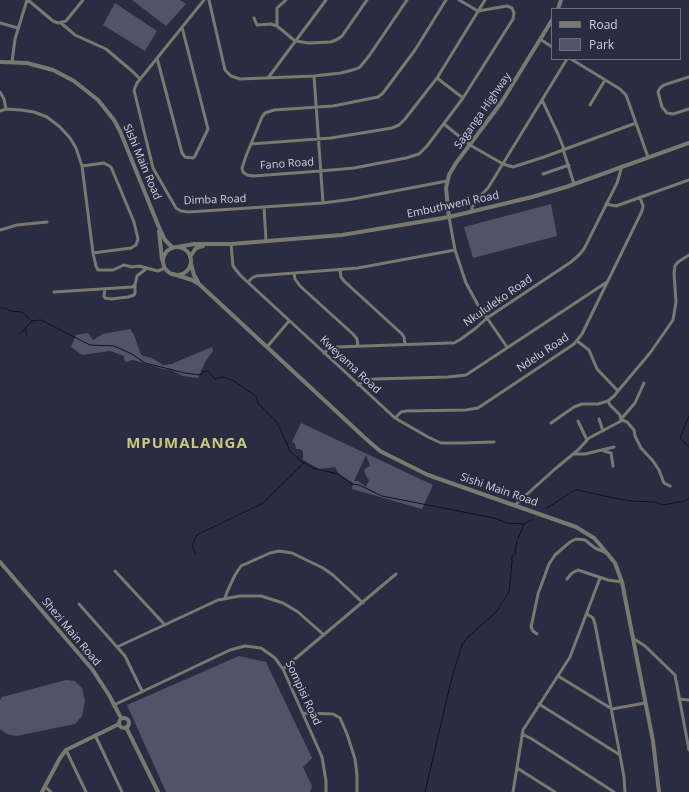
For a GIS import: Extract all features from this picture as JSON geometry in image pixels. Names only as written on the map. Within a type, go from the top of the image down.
[{"type":"street","points":[[12,62],[18,28],[27,0],[53,21],[61,23],[75,35],[106,49],[140,79]]},
{"type":"street","points":[[61,23],[66,21],[83,0]]},
{"type":"street","name":"Dimba Road","points":[[204,0],[140,79],[135,87],[134,94],[150,159],[156,174],[176,208],[181,211],[189,212],[354,200],[447,181]]},
{"type":"street","points":[[209,0],[227,73],[240,79],[314,76],[350,72],[360,67],[383,37],[407,0]]},
{"type":"street","points":[[277,26],[277,8],[286,0]]},
{"type":"street","points":[[268,78],[326,0]]},
{"type":"street","points":[[254,18],[257,25],[271,24],[277,26],[295,41],[324,43],[338,39],[347,29],[367,0]]},
{"type":"street","name":"Fano Road","points":[[446,0],[415,50],[381,95],[375,99],[317,108],[268,111],[262,117],[242,168],[243,172],[247,175],[254,176],[354,168],[415,156],[427,146],[463,98],[513,19],[514,13],[512,8],[503,6],[478,11]]},
{"type":"street","points":[[459,0],[478,11]]},
{"type":"street","points":[[251,144],[318,140],[392,128],[399,125],[437,78],[485,0]]},
{"type":"street","name":"Saganga Highway","points":[[449,216],[447,181],[452,170],[501,103],[551,22]]},
{"type":"street","points":[[0,23],[18,28]]},
{"type":"street","points":[[157,58],[182,154],[185,157],[193,158],[208,129],[182,27]]},
{"type":"street","points":[[540,39],[551,46]]},
{"type":"street","points":[[472,211],[472,206],[488,188],[566,60]]},
{"type":"street","points":[[573,60],[620,89],[626,95],[648,157]]},
{"type":"street","name":"Sishi Main Road","points":[[0,62],[27,63],[53,70],[74,81],[98,100],[120,131],[165,240],[175,248]]},
{"type":"street","points":[[314,76],[323,203]]},
{"type":"street","points":[[689,77],[664,85],[660,88],[658,96],[662,107],[667,113],[673,114],[689,109]]},
{"type":"street","points":[[437,78],[463,98]]},
{"type":"street","points":[[590,105],[605,80]]},
{"type":"street","points":[[0,92],[4,99],[6,110]]},
{"type":"street","points":[[542,100],[564,149],[574,184]]},
{"type":"street","points":[[0,111],[21,110],[34,112],[47,117],[60,127],[70,138],[76,148],[82,166],[93,253],[98,270],[112,270],[124,265],[158,270],[165,268]]},
{"type":"street","points":[[444,124],[470,145],[503,164],[516,166],[636,123]]},
{"type":"street","name":"Embuthweni Road","points":[[175,248],[194,244],[231,244],[362,232],[449,216],[532,197],[574,184],[689,143]]},
{"type":"street","points":[[82,166],[104,163],[111,167],[138,234],[138,242],[134,247],[93,253]]},
{"type":"street","points":[[544,174],[569,165]]},
{"type":"street","name":"Nkululeko Road","points":[[324,353],[334,348],[358,346],[454,343],[476,328],[487,318],[571,262],[579,255],[584,249],[617,182],[622,166]]},
{"type":"street","points":[[606,204],[616,206],[689,180]]},
{"type":"street","name":"Ndelu Road","points":[[396,418],[400,413],[406,411],[466,410],[478,408],[577,341],[582,334],[642,211],[643,206],[640,197]]},
{"type":"street","points":[[264,207],[266,241]]},
{"type":"street","points":[[449,216],[455,250],[466,284],[507,347]]},
{"type":"street","points":[[0,230],[17,225],[47,222]]},
{"type":"street","name":"Sishi Main Road","points":[[158,225],[163,263]]},
{"type":"street","name":"Embuthweni Road","points":[[190,256],[196,248],[211,244]]},
{"type":"street","name":"Kweyama Road","points":[[231,244],[234,266],[236,270],[358,385],[396,418],[441,443],[494,442]]},
{"type":"street","points":[[175,248],[185,250],[190,256],[191,262],[187,271],[183,274],[174,274],[169,272],[163,263],[166,254],[175,248]]},
{"type":"street","points":[[248,282],[256,276],[340,270],[455,250]]},
{"type":"street","points":[[551,423],[574,407],[582,404],[598,404],[614,396],[655,347],[673,320],[676,302],[674,273],[676,266],[678,262],[689,255]]},
{"type":"street","name":"Sishi Main Road","points":[[191,262],[194,275],[200,284],[365,438],[380,450],[418,471],[564,522],[586,532],[594,538],[608,554],[618,571],[622,582],[656,759],[659,792]]},
{"type":"street","points":[[105,289],[104,296],[106,298],[111,299],[134,295],[137,276],[147,268]]},
{"type":"street","points":[[340,270],[344,281],[402,334],[405,344]]},
{"type":"street","points":[[294,273],[300,286],[353,334],[357,340],[358,346]]},
{"type":"street","name":"Sishi Main Road","points":[[174,274],[200,284]]},
{"type":"street","points":[[358,385],[365,380],[375,379],[448,377],[466,375],[607,282]]},
{"type":"street","points":[[54,292],[94,288],[105,289],[132,287],[135,285]]},
{"type":"street","points":[[267,347],[290,321]]},
{"type":"street","points":[[577,341],[589,350],[597,369],[618,391]]},
{"type":"street","points":[[515,505],[588,440],[618,423],[635,403],[644,383]]},
{"type":"street","points":[[608,400],[610,405],[622,419],[634,430],[635,436],[642,448],[659,470],[664,483],[670,486]]},
{"type":"street","points":[[599,419],[603,431]]},
{"type":"street","points":[[578,421],[588,440]]},
{"type":"street","points":[[573,454],[585,454],[614,447]]},
{"type":"street","points":[[602,450],[611,453],[614,466]]},
{"type":"street","points":[[537,634],[531,627],[538,594],[549,564],[555,555],[570,542],[576,539],[585,540],[595,548],[608,554]]},
{"type":"street","points":[[225,598],[228,589],[241,566],[270,553],[279,551],[292,553],[323,568],[364,603]]},
{"type":"street","name":"Shezi Main Road","points":[[0,562],[92,669],[121,718]]},
{"type":"street","points":[[567,579],[572,573],[578,570],[614,582],[622,582]]},
{"type":"street","points":[[115,571],[164,625]]},
{"type":"street","points":[[283,669],[364,603],[396,574]]},
{"type":"street","points":[[514,792],[522,734],[539,704],[570,657],[600,578]]},
{"type":"street","points":[[117,647],[206,605],[225,598],[253,596],[283,603],[298,612],[324,636]]},
{"type":"street","points":[[79,604],[129,662],[142,691]]},
{"type":"street","points":[[587,614],[593,618],[595,624],[612,709],[625,792]]},
{"type":"street","points":[[634,639],[645,646],[673,672],[689,750]]},
{"type":"street","name":"Sompisi Road","points":[[114,705],[238,647],[252,646],[264,650],[275,658],[283,669],[322,757],[326,781],[326,792]]},
{"type":"street","points":[[558,676],[612,709],[645,703]]},
{"type":"street","points":[[679,699],[689,700]]},
{"type":"street","points":[[539,704],[620,755]]},
{"type":"street","points":[[302,713],[333,714],[340,718],[355,759],[357,792]]},
{"type":"street","points":[[119,724],[119,720],[121,718],[125,718],[128,721],[128,725],[126,727],[158,792]]},
{"type":"street","points":[[119,724],[121,727],[126,727]]},
{"type":"street","points":[[42,792],[60,758],[66,750],[119,724]]},
{"type":"street","points":[[522,734],[614,792]]},
{"type":"street","points":[[95,735],[122,792]]},
{"type":"street","points":[[66,750],[86,792]]},
{"type":"street","points":[[517,768],[556,792]]},
{"type":"street","points":[[45,787],[50,792]]},
{"type":"green space","points":[[132,0],[180,0],[186,4],[166,26]]},
{"type":"green space","points":[[115,3],[157,31],[145,51],[103,25]]},
{"type":"green space","points":[[551,204],[557,236],[473,258],[464,227]]},
{"type":"green space","points":[[130,329],[134,335],[141,355],[154,359],[163,365],[172,364],[212,347],[213,351],[205,362],[198,378],[183,376],[171,370],[162,369],[132,360],[126,362],[124,360],[124,356],[110,351],[82,355],[71,347],[76,335],[88,333],[93,340],[103,334]]},
{"type":"green space","points":[[301,423],[433,485],[422,509],[352,489],[353,483],[339,474],[335,467],[319,469],[303,460],[303,451],[296,449],[295,444],[292,442]],"holes":[[[366,455],[370,466],[364,469],[369,480],[366,487],[358,481],[354,481]]]},
{"type":"green space","points":[[239,656],[266,662],[312,758],[303,767],[312,786],[310,792],[166,792],[127,705]]},
{"type":"green space","points":[[66,680],[75,681],[82,688],[85,701],[82,716],[75,724],[16,736],[7,734],[0,729],[0,700],[2,697]]},
{"type":"waterway","points":[[0,308],[22,312],[32,321],[41,320],[90,345],[114,346],[132,354],[145,363],[185,373],[200,375],[205,371],[208,371],[215,379],[223,377],[234,381],[256,396],[258,403],[275,420],[280,428],[290,451],[301,461],[313,468],[338,474],[352,484],[359,485],[382,496],[494,518],[507,523],[524,524]]},
{"type":"waterway","points":[[27,335],[25,329],[32,321]]},
{"type":"waterway","points":[[21,333],[25,329]]},
{"type":"waterway","points":[[689,416],[680,438],[689,447]]},
{"type":"waterway","points":[[195,553],[192,545],[197,535],[263,503],[304,463]]},
{"type":"waterway","points":[[547,508],[573,491],[578,490],[613,498],[655,502],[663,505],[684,501],[689,498]]},
{"type":"waterway","points":[[518,539],[524,524],[533,519]]},
{"type":"waterway","points":[[425,792],[452,677],[462,645],[467,638],[497,611],[509,592],[512,557],[516,553],[517,541]]},
{"type":"district","name":"MPUMALANGA","points":[[187,444]]}]
